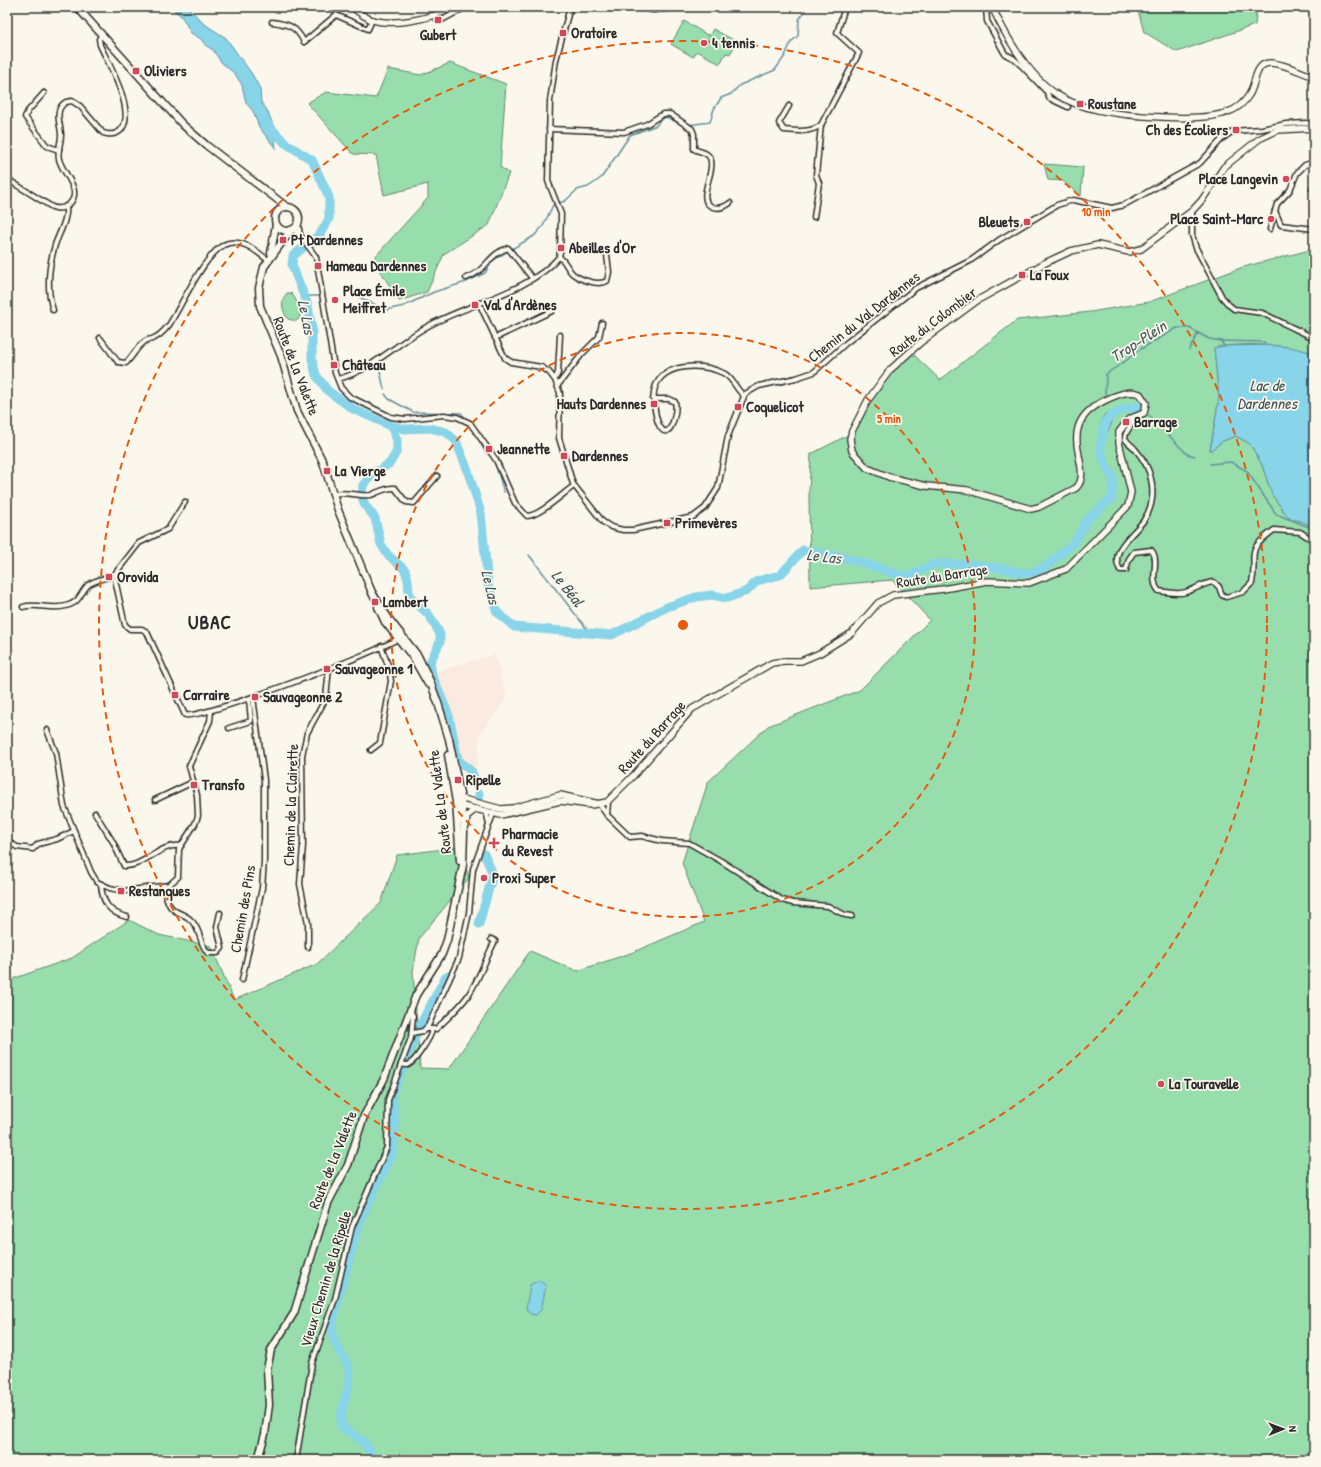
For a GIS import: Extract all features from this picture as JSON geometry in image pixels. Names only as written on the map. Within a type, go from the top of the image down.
[{"type":"main road","points":[[78,7],[193,135],[269,193],[287,207],[296,212],[298,223],[291,230],[284,230],[276,224],[275,203],[269,193]]},
{"type":"main road","points":[[276,213],[281,208],[287,207]]},
{"type":"main road","name":"Route de La Valette","points":[[276,224],[269,258],[260,280],[260,306],[281,356],[297,411],[319,452],[344,525],[371,591],[435,696]]},
{"type":"main road","name":"Route de La Valette","points":[[269,258],[291,230]]},
{"type":"main road","name":"Route de La Valette","points":[[258,1460],[265,1434],[269,1405],[268,1360],[276,1340],[294,1313],[328,1203],[348,1165],[364,1116],[384,1080],[419,988],[442,954],[447,940],[461,876],[464,853],[461,802],[444,724],[435,696],[420,660],[409,644],[397,634]]},
{"type":"main road","name":"Route de La Valette","points":[[456,783],[461,876]]},
{"type":"street","points":[[352,7],[363,16],[372,20],[406,21],[434,16],[451,7]]},
{"type":"street","points":[[434,16],[438,20],[442,20],[466,7]]},
{"type":"street","points":[[338,379],[378,360],[430,325],[532,278],[558,257],[560,252],[562,217],[548,181],[549,129],[551,88],[556,60],[570,7]]},
{"type":"street","points":[[635,7],[653,10],[691,7]]},
{"type":"street","points":[[814,217],[819,183],[816,175],[821,125],[859,53],[837,33],[845,7]]},
{"type":"street","points":[[986,7],[987,21],[1005,54],[1024,68],[1046,88],[1066,99],[1105,112],[1174,118],[1222,114],[1235,109],[1249,96],[1258,70],[1264,64],[1276,64],[1314,77]]},
{"type":"street","points":[[992,7],[1016,51],[1046,88],[1049,98],[1068,107]]},
{"type":"street","points":[[272,22],[290,24],[300,33],[304,42],[336,15],[368,30],[372,20]]},
{"type":"street","points":[[53,310],[50,293],[50,270],[55,247],[66,216],[66,206],[73,197],[74,189],[59,160],[61,132],[59,110],[66,102],[72,101],[80,106],[103,133],[116,133],[125,123],[123,95],[99,43],[99,39],[102,34]]},
{"type":"street","points":[[44,93],[27,112],[25,118],[47,146],[59,150]]},
{"type":"street","points":[[788,106],[779,122],[784,130],[801,131],[816,129],[821,125]]},
{"type":"street","points":[[549,129],[624,132],[647,124],[666,114],[673,115],[690,126],[694,134],[694,149],[708,155],[711,159],[712,168],[705,194],[707,203],[711,206],[719,208],[730,203]]},
{"type":"street","name":"Chemin du Val Dardennes","points":[[743,395],[759,386],[796,378],[814,372],[846,343],[916,288],[970,261],[999,240],[1057,205],[1078,200],[1118,208],[1200,163],[1222,139],[1233,131],[1262,129],[1286,124],[1307,123],[1314,127]]},
{"type":"street","name":"Route du Colombier","points":[[1146,410],[1144,399],[1135,392],[1126,393],[1098,404],[1086,412],[1081,422],[1077,438],[1077,452],[1081,474],[1080,482],[1076,488],[1034,509],[967,490],[926,486],[889,477],[867,468],[855,456],[851,447],[850,438],[853,427],[868,400],[886,374],[913,349],[963,311],[1039,266],[1071,251],[1098,245],[1129,252],[1141,249],[1192,211],[1202,200],[1224,167],[1259,139],[1280,130],[1314,127]]},
{"type":"street","points":[[1270,229],[1279,202],[1290,190],[1295,177],[1303,166],[1314,162]]},
{"type":"street","points":[[7,179],[52,207],[58,208],[66,206]]},
{"type":"street","points":[[1192,211],[1192,235],[1196,248],[1219,292],[1229,305],[1234,309],[1262,313],[1314,338]]},
{"type":"street","points":[[1275,211],[1281,225],[1314,229]]},
{"type":"street","points":[[298,223],[301,236]]},
{"type":"street","points":[[291,230],[301,236],[316,255],[324,293],[338,379],[341,388],[350,397],[391,417],[405,419],[444,415],[469,422],[496,460],[512,497],[525,515],[533,515],[574,486]]},
{"type":"street","points":[[100,338],[118,362],[126,363],[143,342],[147,339],[153,339],[168,327],[196,278],[215,250],[230,242],[237,243],[251,248],[269,258]]},
{"type":"street","points":[[466,278],[482,270],[495,255],[508,248],[532,278]]},
{"type":"street","points":[[558,257],[563,260],[573,274],[599,283],[605,282],[609,277],[607,255]]},
{"type":"street","points":[[479,303],[494,338],[506,360],[537,366],[549,372],[555,378],[560,393],[559,438],[574,486],[603,522],[615,529],[633,530],[697,516],[710,502],[718,488],[728,436],[743,395],[726,376],[704,368],[695,367],[675,369],[665,373],[654,387],[653,399],[659,425],[663,430],[669,430],[674,423],[676,408],[675,402],[669,399],[653,399]]},
{"type":"street","points":[[494,338],[552,312]]},
{"type":"street","points":[[558,386],[582,354],[600,337],[602,323]]},
{"type":"street","points":[[555,378],[558,373],[560,335]]},
{"type":"street","name":"Route du Barrage","points":[[608,802],[633,776],[688,712],[697,705],[772,663],[780,661],[801,661],[820,653],[852,633],[876,606],[885,599],[903,593],[943,589],[987,581],[1029,583],[1066,568],[1084,552],[1108,525],[1126,510],[1129,504],[1131,490],[1119,444],[1119,435],[1123,425],[1134,417],[1143,415],[1146,410]]},
{"type":"street","points":[[1134,417],[1134,420],[1126,431],[1125,438],[1135,449],[1149,472],[1153,495],[1144,521],[1121,547],[1118,559],[1120,570],[1126,570],[1129,559],[1134,552],[1151,550],[1154,557],[1154,583],[1159,591],[1177,594],[1206,583],[1214,582],[1219,587],[1222,595],[1226,597],[1243,592],[1252,583],[1253,549],[1274,530],[1300,532],[1314,541]]},
{"type":"street","points":[[333,494],[366,494],[395,488],[406,502],[414,503],[437,476]]},
{"type":"street","points":[[23,608],[30,606],[42,608],[67,606],[79,600],[90,584],[114,575],[139,543],[168,529],[185,502]]},
{"type":"street","points":[[114,575],[116,592],[126,627],[132,630],[144,629],[147,632],[184,714],[190,716],[251,698],[329,668],[387,644],[397,634]]},
{"type":"street","points":[[372,750],[380,743],[391,681],[389,668],[381,646]]},
{"type":"street","name":"Chemin de la Clairette","points":[[308,947],[308,923],[300,884],[304,846],[302,755],[307,733],[326,698],[329,668]]},
{"type":"street","points":[[229,728],[249,723],[251,721],[251,698]]},
{"type":"street","name":"Chemin des Pins","points":[[242,980],[262,888],[264,861],[264,780],[251,698]]},
{"type":"street","points":[[47,730],[56,753],[64,806],[91,872],[101,884],[121,891],[165,886],[171,884],[178,877],[180,846],[197,819],[197,797],[188,770],[189,764],[210,721],[211,711]]},
{"type":"street","points":[[155,800],[193,782]]},
{"type":"street","points":[[461,802],[508,814],[560,801],[591,805],[608,802],[607,815]]},
{"type":"street","points":[[461,802],[476,809],[486,809]]},
{"type":"street","points":[[458,835],[461,802]]},
{"type":"street","points":[[599,804],[607,815],[630,837],[642,836],[662,842],[682,841],[693,845],[718,859],[786,902],[828,906],[852,916]]},
{"type":"street","points":[[464,853],[466,818],[469,813],[476,809]]},
{"type":"street","points":[[486,809],[489,825]]},
{"type":"street","points":[[426,1029],[459,958],[469,913],[473,869],[495,811]]},
{"type":"street","points":[[95,813],[124,866],[131,865],[170,847],[180,846]]},
{"type":"street","points":[[7,841],[17,847],[32,849],[38,844],[57,839],[74,831]]},
{"type":"street","points":[[101,884],[102,894],[107,905],[114,913],[127,917]]},
{"type":"street","points":[[165,886],[166,898],[170,907],[194,924],[208,953],[218,953],[222,948],[217,927],[220,913]]},
{"type":"street","points":[[415,1033],[426,1029],[432,1030],[438,1028],[469,994],[486,963],[495,941],[491,939]]},
{"type":"street","name":"Vieux Chemin de la Ripelle","points":[[296,1460],[312,1363],[335,1299],[352,1227],[387,1147],[388,1100],[415,1033],[413,1016],[410,1010]]},
{"type":"street","name":"Vieux Chemin de la Ripelle","points":[[403,1064],[410,1063],[427,1042],[432,1030]]},
{"type":"shaded area","points":[[495,654],[507,697],[480,735],[476,773],[459,758],[455,729],[435,672]]},
{"type":"green space","points":[[1137,7],[1257,7],[1255,25],[1177,52],[1144,32]]},
{"type":"green space","name":"4 tennis","points":[[684,21],[709,36],[713,29],[737,42],[730,54],[726,53],[720,64],[697,51],[693,57],[671,44]]},
{"type":"green space","points":[[450,63],[506,84],[500,167],[509,173],[489,225],[444,254],[427,292],[399,301],[373,259],[428,198],[428,184],[384,195],[376,155],[353,154],[307,103],[326,92],[376,98],[388,69],[421,75]]},
{"type":"green space","points":[[1044,164],[1083,167],[1081,196],[1063,181],[1048,180]]},
{"type":"green space","points":[[1309,186],[1314,186],[1314,219],[1312,218],[1310,210],[1312,204],[1312,191],[1309,191]]},
{"type":"green space","points":[[1314,249],[1314,354],[1292,348],[1265,345],[1237,345],[1214,348],[1219,398],[1210,450],[1223,441],[1236,436],[1250,444],[1262,465],[1272,495],[1288,517],[1314,526],[1314,1460],[7,1460],[7,981],[72,958],[129,920],[159,935],[211,946],[234,1000],[317,964],[381,903],[397,855],[460,847],[469,878],[419,938],[413,971],[420,1068],[449,1069],[530,951],[577,971],[631,953],[704,922],[682,863],[708,782],[768,726],[860,690],[930,620],[892,580],[810,587],[809,492],[811,454],[852,433],[870,397],[911,352],[940,380],[1017,320],[1090,312],[1149,302],[1243,267]]},
{"type":"green space","points":[[287,293],[291,293],[293,295],[299,308],[300,318],[296,321],[288,319],[284,313],[283,299]]},
{"type":"water","points":[[171,7],[188,7],[203,23],[226,38],[252,74],[260,89],[261,102],[267,110],[274,127],[276,149],[259,127],[253,111],[246,103],[242,85],[235,74],[221,62],[213,50],[205,45],[201,39],[191,33],[182,17]]},
{"type":"water","name":"Lac de Dardennes","points":[[1223,346],[1281,346],[1303,350],[1314,354],[1314,526],[1288,517],[1272,495],[1262,465],[1250,444],[1236,436],[1223,441],[1210,451],[1219,398],[1214,348]]},
{"type":"water","points":[[1108,413],[1112,423],[1108,431],[1103,433],[1101,428],[1102,419],[1105,414]]},
{"type":"water","points":[[539,1280],[546,1286],[541,1310],[536,1315],[530,1314],[526,1309],[530,1285]]},
{"type":"waterway","points":[[688,125],[710,122],[714,109],[721,98],[731,94],[740,85],[775,70],[785,56],[791,42],[798,36],[799,20],[807,7]]},
{"type":"waterway","points":[[351,293],[386,310],[404,306],[434,292],[466,282],[485,273],[493,260],[534,236],[543,226],[553,205],[565,201],[577,190],[588,187],[602,177],[630,135],[657,125],[659,121],[666,117],[683,125]]},
{"type":"waterway","name":"Le Las","points":[[266,122],[285,143],[312,160],[329,197],[329,219],[320,234],[293,256],[292,265],[308,306],[312,328],[312,359],[316,375],[328,391],[353,409],[391,426],[405,429],[430,428],[446,432],[456,441],[468,471],[481,513],[488,585],[497,612],[514,627],[612,635],[667,607],[696,597],[712,595],[727,598],[747,591],[757,581],[780,575],[803,550],[848,558],[907,577],[934,564],[967,564],[1031,573],[1044,568],[1074,543],[1087,520],[1112,498],[1113,478],[1105,464],[1100,448],[1105,422],[1111,415],[1125,409],[1142,406]]},
{"type":"waterway","points":[[304,296],[322,296]]},
{"type":"waterway","name":"Trop-Plein","points":[[1105,397],[1106,374],[1127,360],[1134,353],[1177,328],[1189,328],[1209,339],[1221,341],[1224,346]]},
{"type":"waterway","points":[[1189,350],[1198,333]]},
{"type":"waterway","name":"Trop-Plein","points":[[1221,341],[1265,342]]},
{"type":"waterway","name":"Le Béal","points":[[378,362],[384,389]]},
{"type":"waterway","name":"Le Béal","points":[[385,394],[389,399],[413,412],[461,413],[468,421]]},
{"type":"waterway","points":[[1149,415],[1187,454],[1195,456]]},
{"type":"waterway","points":[[391,426],[397,440],[397,451],[390,463],[372,475],[363,485],[362,496],[364,504],[375,518],[381,544],[387,554],[405,570],[408,580],[409,593],[413,600],[429,615],[440,634],[440,642],[430,662],[432,675],[449,716],[458,760],[472,772],[476,783]]},
{"type":"waterway","name":"Le Béal","points":[[473,430],[486,453]]},
{"type":"waterway","points":[[1210,464],[1231,462],[1247,471],[1276,514],[1314,529]]},
{"type":"waterway","name":"Le Béal","points":[[496,466],[504,492]]},
{"type":"waterway","name":"Le Béal","points":[[529,555],[590,633]]},
{"type":"waterway","points":[[479,794],[479,800]]},
{"type":"waterway","points":[[479,924],[493,874],[484,854]]},
{"type":"waterway","points":[[393,1151],[395,1125],[392,1094],[420,1025],[445,978],[448,976]]},
{"type":"waterway","points":[[338,1299],[360,1220],[393,1153]]},
{"type":"waterway","points":[[337,1304],[332,1324],[332,1335],[349,1371],[341,1426],[364,1442],[374,1460]]},
{"type":"place","name":"Gubert","points":[[438,20]]},
{"type":"place","name":"Oratoire","points":[[563,33]]},
{"type":"place","name":"4 tennis","points":[[704,43]]},
{"type":"place","name":"Oliviers","points":[[136,71]]},
{"type":"place","name":"Roustane","points":[[1080,104]]},
{"type":"place","name":"Ch des Écoliers","points":[[1236,130]]},
{"type":"place","name":"Place Langevin","points":[[1286,179]]},
{"type":"place","name":"Place Saint-Marc","points":[[1271,219]]},
{"type":"place","name":"Bleuets","points":[[1027,222]]},
{"type":"place","name":"Pt Dardennes","points":[[283,240]]},
{"type":"place","name":"Abeilles d'Or","points":[[561,248]]},
{"type":"place","name":"Hameau Dardennes","points":[[318,266]]},
{"type":"place","name":"La Foux","points":[[1022,275]]},
{"type":"place","name":"Place Émile Meiffret","points":[[335,300]]},
{"type":"place","name":"Val d'Ardènes","points":[[475,305]]},
{"type":"place","name":"Château","points":[[334,365]]},
{"type":"place","name":"Hauts Dardennes","points":[[654,404]]},
{"type":"place","name":"Coquelicot","points":[[738,407]]},
{"type":"place","name":"Barrage","points":[[1126,422]]},
{"type":"place","name":"Jeannette","points":[[489,449]]},
{"type":"place","name":"Dardennes","points":[[564,456]]},
{"type":"place","name":"La Vierge","points":[[327,471]]},
{"type":"place","name":"Primevères","points":[[667,523]]},
{"type":"place","name":"Orovida","points":[[109,577]]},
{"type":"place","name":"Lambert","points":[[375,602]]},
{"type":"place","name":"Sauvageonne 1","points":[[327,669]]},
{"type":"place","name":"Carraire","points":[[175,695]]},
{"type":"place","name":"Sauvageonne 2","points":[[255,697]]},
{"type":"place","name":"Ripelle","points":[[458,780]]},
{"type":"place","name":"Transfo","points":[[194,785]]},
{"type":"place","name":"Pharmacie du Revest","points":[[494,843]]},
{"type":"place","name":"Proxi Super","points":[[484,878]]},
{"type":"place","name":"Restanques","points":[[121,891]]},
{"type":"place","name":"La Touravelle","points":[[1161,1084]]},
{"type":"district","name":"UBAC","points":[[210,622]]}]
